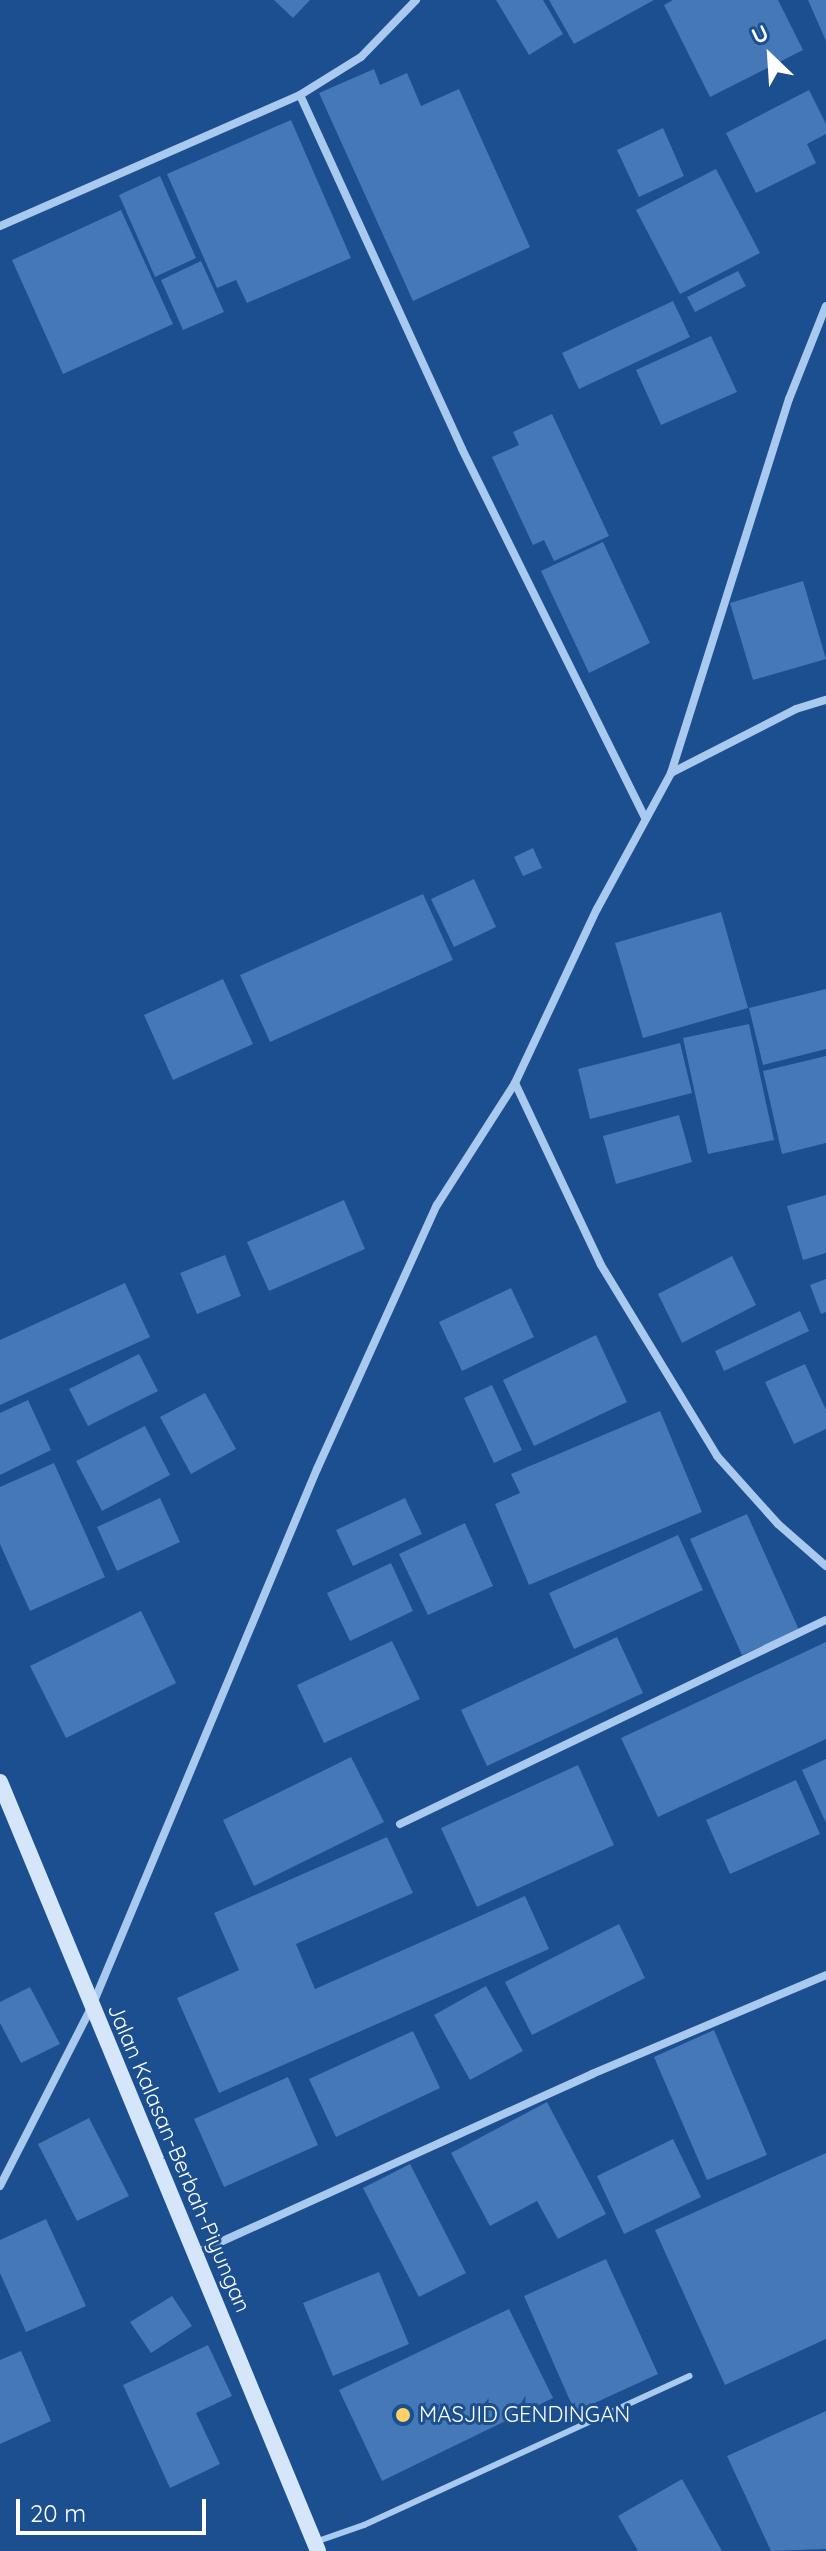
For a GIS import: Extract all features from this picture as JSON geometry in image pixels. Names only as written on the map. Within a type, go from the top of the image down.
[{"type":"street","points":[[0,226],[300,95],[361,57],[416,0]]},
{"type":"street","points":[[300,95],[462,449],[646,819]]},
{"type":"street","points":[[0,2186],[92,2006],[317,1469],[437,1205],[515,1083],[597,909],[671,773],[789,399],[826,306]]},
{"type":"street","points":[[671,773],[796,709],[826,700]]},
{"type":"street","points":[[515,1083],[601,1265],[717,1456],[778,1524],[826,1566]]},
{"type":"street","points":[[400,1824],[826,1620]]},
{"type":"street","name":"Jalan Kalasan-Berbah-Piyungan","points":[[0,1782],[316,2546]]},
{"type":"street","points":[[195,2254],[592,2074],[826,1975]]},
{"type":"lane","points":[[316,2546],[690,2376]]},
{"type":"building","points":[[274,0],[310,0],[293,18]]},
{"type":"building","points":[[496,0],[543,0],[563,34],[529,55]]},
{"type":"building","points":[[549,0],[654,0],[574,44]]},
{"type":"building","points":[[673,0],[778,0],[803,50],[710,97],[664,5]]},
{"type":"building","points":[[808,0],[826,0],[826,41]]},
{"type":"building","points":[[374,69],[380,85],[407,73],[421,106],[459,89],[530,247],[413,301],[319,93]]},
{"type":"building","points":[[809,90],[826,124],[826,134],[807,144],[816,163],[756,193],[726,133]]},
{"type":"building","points":[[291,120],[351,258],[247,303],[236,280],[217,288],[167,174]]},
{"type":"building","points":[[663,128],[684,176],[639,197],[617,150]]},
{"type":"building","points":[[716,169],[760,253],[680,294],[636,210]]},
{"type":"building","points":[[160,176],[196,258],[155,277],[119,195]]},
{"type":"building","points":[[121,210],[173,324],[63,374],[12,260]]},
{"type":"building","points":[[201,261],[224,312],[183,330],[161,280]]},
{"type":"building","points":[[738,271],[746,286],[695,312],[687,297]]},
{"type":"building","points":[[673,301],[690,337],[579,389],[562,353]]},
{"type":"building","points":[[711,336],[737,392],[661,425],[636,370]]},
{"type":"building","points":[[552,414],[609,536],[554,561],[544,540],[533,545],[492,457],[519,445],[513,432]]},
{"type":"building","points":[[603,542],[650,643],[589,673],[541,571]]},
{"type":"building","points":[[803,581],[826,659],[753,680],[730,603]]},
{"type":"building","points":[[533,848],[542,868],[523,876],[514,857]]},
{"type":"building","points":[[474,879],[496,927],[454,947],[431,899]]},
{"type":"building","points":[[423,894],[453,960],[270,1042],[240,975]]},
{"type":"building","points":[[721,912],[748,1008],[643,1038],[615,943]]},
{"type":"building","points":[[223,979],[253,1044],[173,1080],[144,1015]]},
{"type":"building","points":[[826,989],[826,1049],[763,1065],[749,1008]]},
{"type":"building","points":[[749,1024],[774,1140],[708,1154],[683,1038]]},
{"type":"building","points":[[680,1043],[692,1093],[590,1119],[578,1069]]},
{"type":"building","points":[[826,1056],[826,1143],[782,1154],[763,1071]]},
{"type":"building","points":[[679,1115],[692,1162],[616,1184],[603,1136]]},
{"type":"building","points":[[826,1195],[826,1253],[803,1260],[787,1206]]},
{"type":"building","points":[[344,1200],[365,1249],[269,1291],[247,1242]]},
{"type":"building","points":[[225,1255],[241,1296],[197,1314],[180,1273]]},
{"type":"building","points":[[732,1256],[756,1305],[682,1343],[658,1294]]},
{"type":"building","points":[[826,1279],[826,1312],[821,1314],[810,1285]]},
{"type":"building","points":[[125,1283],[150,1337],[0,1405],[0,1340]]},
{"type":"building","points":[[511,1288],[534,1337],[462,1371],[439,1322]]},
{"type":"building","points":[[800,1311],[809,1331],[724,1371],[715,1351]]},
{"type":"building","points":[[596,1335],[627,1402],[534,1446],[503,1380]]},
{"type":"building","points":[[139,1354],[158,1391],[88,1426],[69,1389]]},
{"type":"building","points":[[805,1364],[826,1410],[826,1429],[794,1444],[765,1382]]},
{"type":"building","points":[[492,1385],[522,1450],[494,1463],[464,1398]]},
{"type":"building","points":[[205,1393],[236,1449],[191,1474],[160,1417]]},
{"type":"building","points":[[28,1400],[51,1450],[0,1475],[0,1413]]},
{"type":"building","points":[[660,1411],[702,1512],[529,1585],[495,1504],[520,1493],[511,1474]]},
{"type":"building","points":[[145,1426],[170,1475],[102,1511],[76,1461]]},
{"type":"building","points":[[54,1463],[105,1577],[30,1611],[0,1544],[0,1487]]},
{"type":"building","points":[[160,1498],[180,1542],[117,1571],[97,1527]]},
{"type":"building","points":[[405,1498],[422,1534],[353,1566],[336,1530]]},
{"type":"building","points":[[747,1514],[799,1630],[742,1655],[690,1539]]},
{"type":"building","points":[[465,1523],[493,1586],[428,1615],[399,1554]]},
{"type":"building","points":[[678,1535],[703,1590],[574,1649],[549,1593]]},
{"type":"building","points":[[391,1563],[413,1611],[350,1641],[327,1593]]},
{"type":"building","points":[[141,1611],[176,1683],[66,1738],[30,1666]]},
{"type":"building","points":[[617,1637],[643,1693],[487,1766],[461,1710]]},
{"type":"building","points":[[392,1641],[420,1699],[324,1743],[297,1685]]},
{"type":"building","points":[[826,1642],[826,1739],[658,1817],[621,1738]]},
{"type":"building","points":[[351,1757],[384,1822],[254,1886],[223,1820]]},
{"type":"building","points":[[826,1759],[826,1823],[802,1770]]},
{"type":"building","points":[[578,1765],[614,1845],[477,1907],[441,1828]]},
{"type":"building","points":[[796,1780],[820,1834],[730,1874],[706,1820]]},
{"type":"building","points":[[387,1837],[413,1893],[296,1944],[315,1989],[525,1896],[549,1949],[219,2093],[177,1998],[239,1970],[214,1913]]},
{"type":"building","points":[[619,1924],[645,1978],[532,2035],[505,1982]]},
{"type":"building","points":[[486,1986],[523,2051],[470,2080],[434,2015]]},
{"type":"building","points":[[30,1987],[60,2044],[21,2063],[0,2023],[0,2002]]},
{"type":"building","points":[[714,2030],[767,2155],[707,2180],[654,2057]]},
{"type":"building","points":[[413,2031],[440,2088],[336,2137],[309,2079]]},
{"type":"building","points":[[288,2077],[318,2145],[224,2187],[194,2119]]},
{"type":"building","points":[[547,2102],[606,2214],[558,2239],[537,2201],[490,2226],[451,2153]]},
{"type":"building","points":[[89,2118],[129,2196],[77,2221],[38,2144]]},
{"type":"building","points":[[673,2139],[701,2197],[624,2234],[597,2176]]},
{"type":"building","points":[[826,2153],[826,2339],[725,2385],[655,2230]]},
{"type":"building","points":[[410,2164],[466,2273],[419,2297],[363,2188]]},
{"type":"building","points":[[46,2219],[86,2306],[26,2332],[0,2273],[0,2240]]},
{"type":"building","points":[[606,2259],[658,2374],[575,2412],[524,2296]]},
{"type":"building","points":[[379,2272],[409,2344],[333,2376],[303,2303]]},
{"type":"building","points":[[172,2296],[192,2326],[151,2353],[130,2322]]},
{"type":"building","points":[[509,2309],[553,2398],[382,2481],[339,2390]]},
{"type":"building","points":[[208,2345],[232,2396],[196,2413],[220,2464],[170,2488],[123,2385]]},
{"type":"building","points":[[21,2351],[51,2421],[0,2444],[0,2360]]},
{"type":"building","points":[[826,2411],[826,2549],[771,2551],[727,2456]]},
{"type":"building","points":[[682,2479],[722,2551],[638,2551],[618,2516]]},
{"type":"place","name":"MASJID GENDINGAN","points":[[403,2415]]}]
